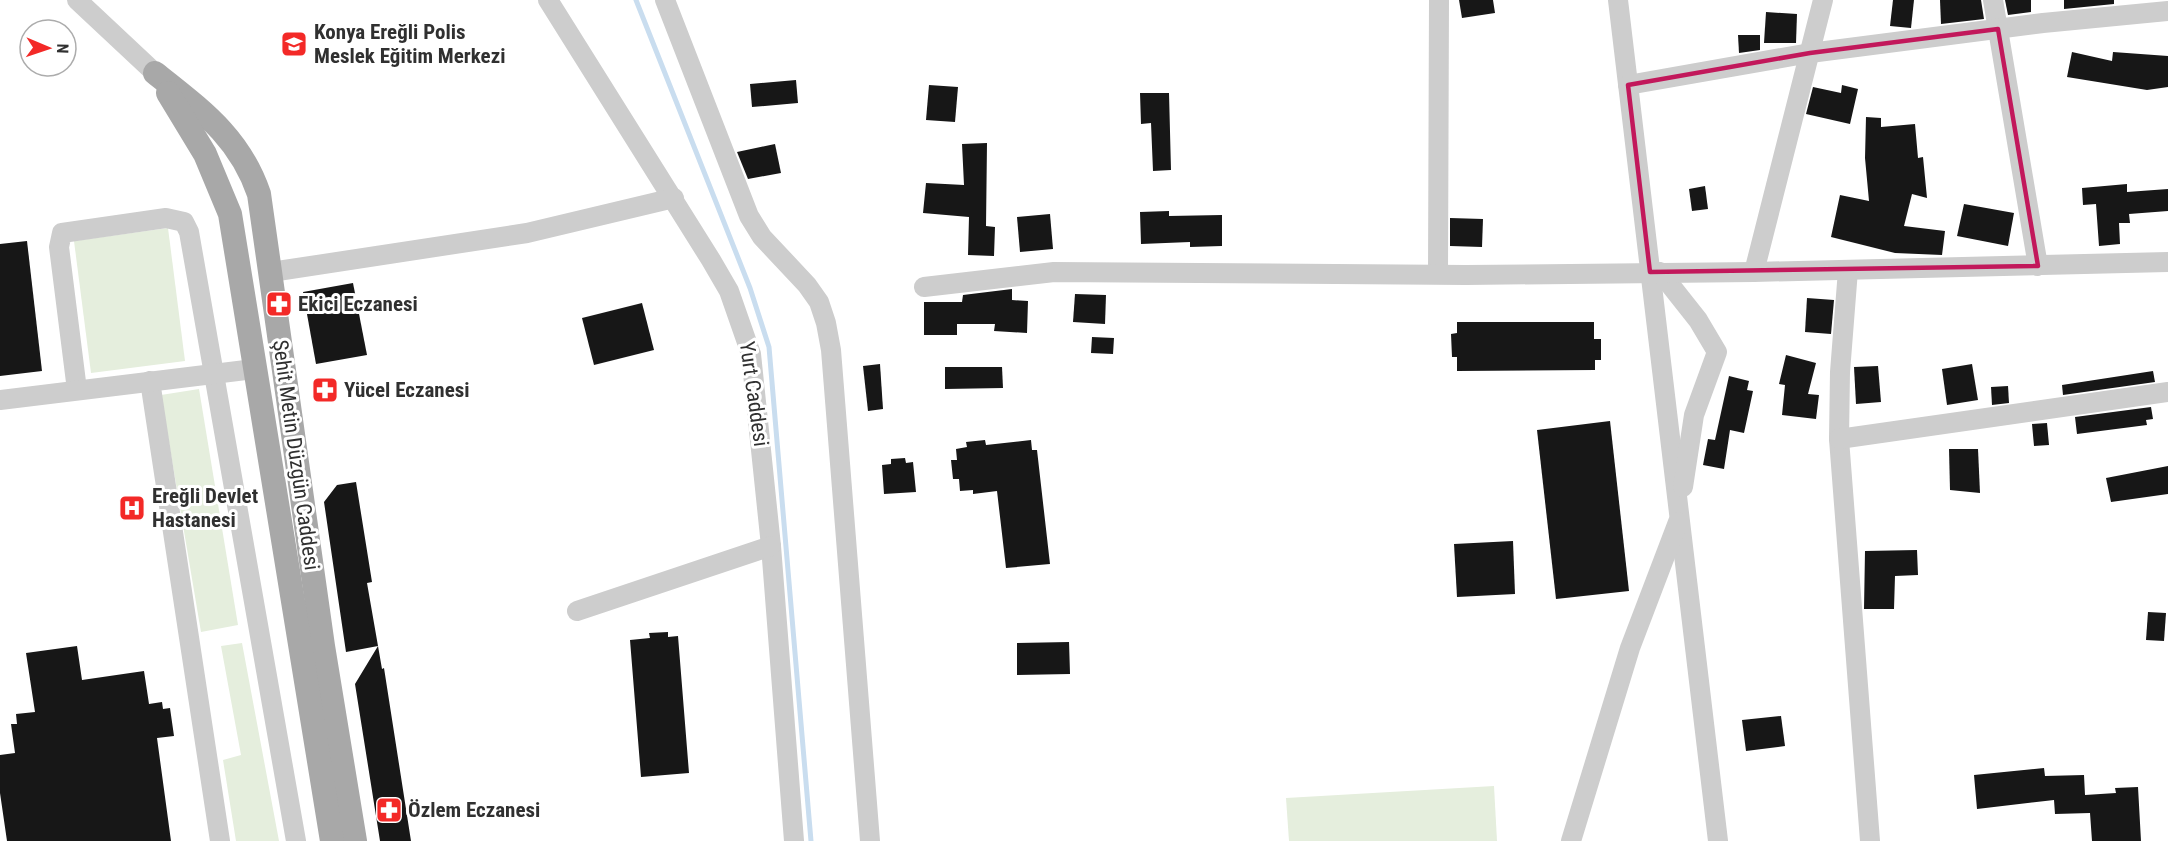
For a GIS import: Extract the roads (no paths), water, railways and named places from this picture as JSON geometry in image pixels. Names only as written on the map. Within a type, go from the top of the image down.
[{"type":"main road","name":"Şehit Metin Düzgün Caddesi","points":[[155,73],[221,129],[248,166],[260,201],[323,646],[355,841]]},
{"type":"main road","name":"Şehit Metin Düzgün Caddesi","points":[[155,73],[205,154],[230,214],[332,841]]},
{"type":"street","name":"Şehit Metin Düzgün Caddesi","points":[[77,0],[155,73]]},
{"type":"street","name":"Yurt Caddesi","points":[[548,0],[674,198],[729,291],[747,336],[760,428],[771,546],[794,841]]},
{"type":"street","points":[[665,0],[749,216],[762,237],[807,285],[819,302],[826,323],[831,350],[870,841]]},
{"type":"street","points":[[1438,274],[1440,0]]},
{"type":"street","points":[[1618,0],[1655,272],[1679,513],[1718,841]]},
{"type":"street","points":[[1754,272],[1823,0]]},
{"type":"street","points":[[1993,0],[2038,266]]},
{"type":"street","points":[[1628,85],[1810,53],[1998,29],[2168,11]]},
{"type":"street","points":[[271,272],[526,233],[674,198]]},
{"type":"street","points":[[77,390],[59,247],[62,233],[166,218],[184,222],[189,232],[296,841]]},
{"type":"street","points":[[924,287],[1054,272],[1438,274],[1754,272],[2168,262]]},
{"type":"street","points":[[1848,270],[1840,372],[1839,439],[1870,841]]},
{"type":"street","points":[[1571,841],[1629,648],[1678,524],[1694,415],[1717,352],[1698,320],[1655,272]]},
{"type":"street","points":[[0,399],[254,369]]},
{"type":"street","points":[[150,381],[220,841]]},
{"type":"street","points":[[1839,439],[2168,392]]},
{"type":"street","points":[[577,612],[771,546]]},
{"type":"waterway","points":[[636,0],[750,288],[769,347],[811,841]]},
{"type":"place","name":"Konya Ereğli Polis Meslek Eğitim Merkezi","points":[[294,44]]},
{"type":"place","name":"Ekici Eczanesi","points":[[279,304]]},
{"type":"place","name":"Yücel Eczanesi","points":[[325,390]]},
{"type":"place","name":"Ereğli Devlet Hastanesi","points":[[132,508]]},
{"type":"place","name":"Özlem Eczanesi","points":[[389,810]]}]
